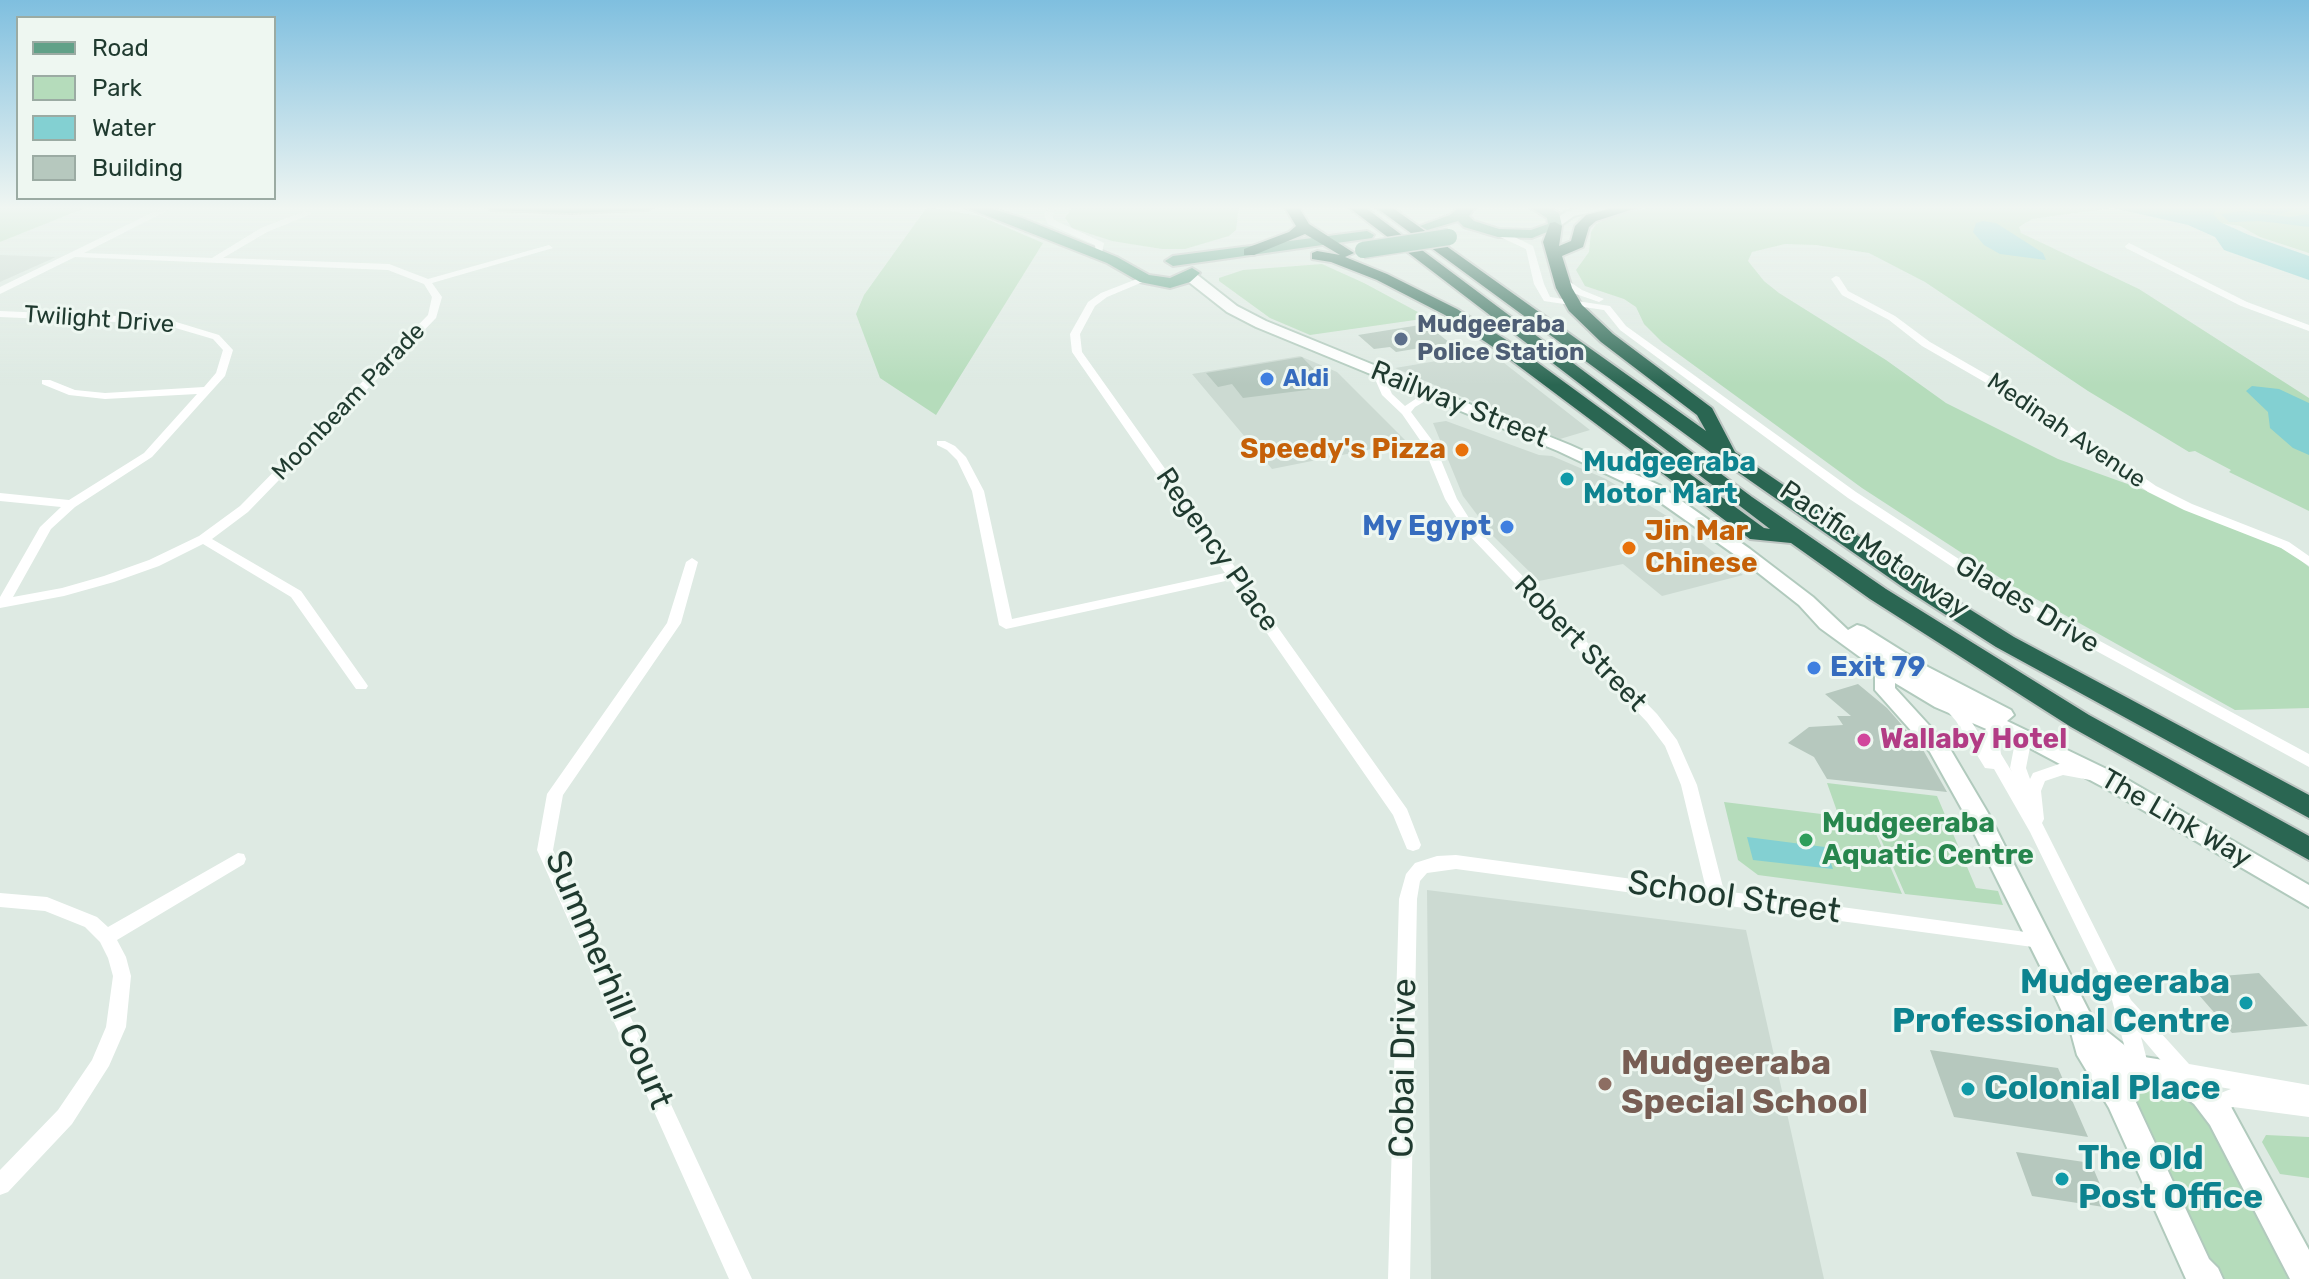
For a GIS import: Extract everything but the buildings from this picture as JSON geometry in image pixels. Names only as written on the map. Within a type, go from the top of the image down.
[{"type":"highway","points":[[1353,266],[1451,312],[1485,334],[1758,534],[1796,537]]},
{"type":"highway","points":[[1365,266],[1382,277]]},
{"type":"highway","name":"Pacific Motorway","points":[[1434,266],[1796,537],[2025,687],[2198,789],[2309,849]]},
{"type":"highway","name":"Pacific Motorway","points":[[1464,266],[1729,457],[1915,585],[2005,642],[2309,808]]},
{"type":"highway","points":[[1558,266],[1572,303],[1591,325],[1705,412],[1729,457]]},
{"type":"main road","points":[[1145,266],[1188,266],[1191,275]]},
{"type":"main road","points":[[1146,266],[1170,283],[1220,266]]},
{"type":"main road","points":[[1153,268],[1167,266]]},
{"type":"main road","name":"Railway Street","points":[[1191,275],[1223,303]]},
{"type":"main road","name":"Railway Street","points":[[1170,283],[1193,289],[1261,324],[1576,453],[1653,489],[1806,601],[2014,729]]},
{"type":"main road","name":"Railway Street","points":[[1806,601],[1827,624],[1885,667],[1943,702],[2014,729]]},
{"type":"main road","name":"Railway Street","points":[[1885,667],[1885,690],[1938,747],[1973,808],[2084,1029],[2087,1046],[2120,1099],[2202,1276]]},
{"type":"main road","points":[[2014,729],[2217,828],[2309,882]]},
{"type":"main road","name":"The Link Way","points":[[2014,729],[2113,782],[2309,897]]},
{"type":"main road","name":"Railway Street","points":[[2084,1029],[2154,1069],[2182,1077],[2212,1105],[2307,1279]]},
{"type":"main road","points":[[2120,1099],[2119,1078],[2154,1069]]},
{"type":"street","points":[[0,291],[54,266]]},
{"type":"street","name":"Moonbeam Parade","points":[[2,604],[109,579],[154,563],[203,539],[244,509],[433,316],[437,297],[427,282],[389,267],[360,266]]},
{"type":"street","points":[[427,282],[486,266]]},
{"type":"street","name":"Glades Drive","points":[[1535,266],[1545,297],[1556,302],[1594,303],[1607,308],[1621,326],[1852,495],[2006,596],[2309,761]]},
{"type":"street","points":[[2168,266],[2244,304],[2309,328]]},
{"type":"street","name":"Regency Place","points":[[1153,268],[1091,304],[1075,334],[1075,347],[1401,813],[1413,845]]},
{"type":"street","name":"Glades Drive","points":[[1561,279],[1582,293],[1614,305],[1644,341]]},
{"type":"street","name":"Medinah Avenue","points":[[1836,279],[1845,293],[1892,318],[1926,344],[2039,409],[2152,489],[2188,507],[2285,545],[2309,562]]},
{"type":"street","name":"Twilight Drive","points":[[0,314],[163,321],[195,328],[216,337],[228,350],[221,374],[148,455],[71,504],[46,527],[2,604]]},
{"type":"street","name":"Robert Street","points":[[1377,372],[1387,395],[1406,412],[1428,443],[1451,499],[1469,528],[1652,718],[1672,744],[1689,785],[1716,895]]},
{"type":"street","points":[[46,382],[73,393],[105,396],[205,390]]},
{"type":"street","points":[[1406,412],[1411,405],[1430,394]]},
{"type":"street","points":[[941,443],[962,459],[978,491],[1006,625],[1234,575]]},
{"type":"street","points":[[0,497],[71,504]]},
{"type":"street","points":[[203,539],[296,594],[361,686]]},
{"type":"street","name":"Summerhill Court","points":[[692,562],[674,623],[555,794],[545,850],[741,1279]]},
{"type":"street","name":"Railway Street","points":[[1943,702],[1961,717],[2037,825]]},
{"type":"street","name":"Railway Street","points":[[2017,800],[1992,750],[1990,733],[2014,729],[2018,768],[2037,825],[2154,1069]]},
{"type":"street","points":[[2037,825],[2034,788],[2044,774],[2070,770],[2113,782]]},
{"type":"street","points":[[106,937],[238,859]]},
{"type":"street","name":"School Street","points":[[1428,865],[1456,862],[2040,941]]},
{"type":"street","name":"Cobai Drive","points":[[1399,1279],[1408,899],[1415,873],[1428,865]]},
{"type":"street","points":[[0,900],[47,904],[91,922],[106,937],[117,957],[122,976],[119,1012],[99,1066],[65,1117],[0,1185]]},
{"type":"street","name":"Railway Street","points":[[2121,1000],[2154,1069]]},
{"type":"street","points":[[2154,1069],[2309,1094]]},
{"type":"street","points":[[2212,1105],[2232,1098],[2309,1108]]},
{"type":"shaded area","points":[[0,266],[37,266],[0,282]]},
{"type":"shaded area","points":[[1490,352],[1590,430],[1560,439],[1395,368]]},
{"type":"shaded area","points":[[1300,356],[1337,372],[1407,442],[1272,469],[1192,374]]},
{"type":"shaded area","points":[[1446,421],[1539,455],[1552,456],[1606,479],[1670,518],[1743,575],[1662,596],[1623,564],[1539,581],[1493,536],[1463,496],[1433,423]]},
{"type":"shaded area","name":"Mudgeeraba Special School","points":[[1427,890],[1746,930],[1824,1279],[1431,1279]]},
{"type":"green space","points":[[885,266],[1029,266],[936,415],[880,378],[856,314],[864,295]]},
{"type":"green space","points":[[1326,266],[1429,318],[1310,335],[1270,318],[1219,281],[1219,278],[1243,270]]},
{"type":"green space","points":[[1579,266],[1752,266],[1779,293],[1886,360],[1946,403],[2058,459],[2147,491],[2289,551],[2309,567],[2309,708],[2235,710],[2011,585],[1862,488],[1662,342],[1644,324],[1636,307],[1624,299],[1585,286],[1576,270]]},
{"type":"green space","points":[[1893,266],[2090,266],[2139,289],[2309,398],[2309,511],[2229,472],[2231,470],[2195,451],[2189,452],[2088,391],[1925,282]]},
{"type":"green space","points":[[1827,783],[1937,796],[1976,888],[1998,891],[2003,905],[1905,894],[1872,819],[1838,814]]},
{"type":"green space","name":"Mudgeeraba Aquatic Centre","points":[[1724,802],[1870,820],[1902,894],[1758,875],[1738,860]]},
{"type":"green space","points":[[2138,1082],[2162,1082],[2197,1099],[2296,1279],[2223,1279],[2215,1272],[2129,1091]]},
{"type":"green space","points":[[2266,1135],[2309,1137],[2309,1178],[2280,1174],[2262,1142]]},
{"type":"water","points":[[2268,266],[2309,266],[2309,280]]},
{"type":"water","points":[[2252,386],[2279,389],[2309,403],[2309,455],[2293,448],[2270,428],[2268,412],[2246,391]]},
{"type":"water","points":[[1747,837],[1825,847],[1833,869],[1753,860]]},
{"type":"place","name":"Mudgeeraba Police Station","points":[[1401,339]]},
{"type":"place","name":"Aldi","points":[[1267,379]]},
{"type":"place","name":"Speedy's Pizza","points":[[1462,450]]},
{"type":"place","name":"Mudgeeraba Motor Mart","points":[[1567,479]]},
{"type":"place","name":"My Egypt","points":[[1507,527]]},
{"type":"place","name":"Jin Mar Chinese","points":[[1629,548]]},
{"type":"place","name":"Exit 79","points":[[1814,668]]},
{"type":"place","name":"Wallaby Hotel","points":[[1864,740]]},
{"type":"place","name":"Mudgeeraba Aquatic Centre","points":[[1806,840]]},
{"type":"place","name":"Mudgeeraba Professional Centre","points":[[2246,1003]]},
{"type":"place","name":"Mudgeeraba Special School","points":[[1605,1084]]},
{"type":"place","name":"Colonial Place","points":[[1968,1089]]},
{"type":"place","name":"The Old Post Office","points":[[2062,1179]]}]
